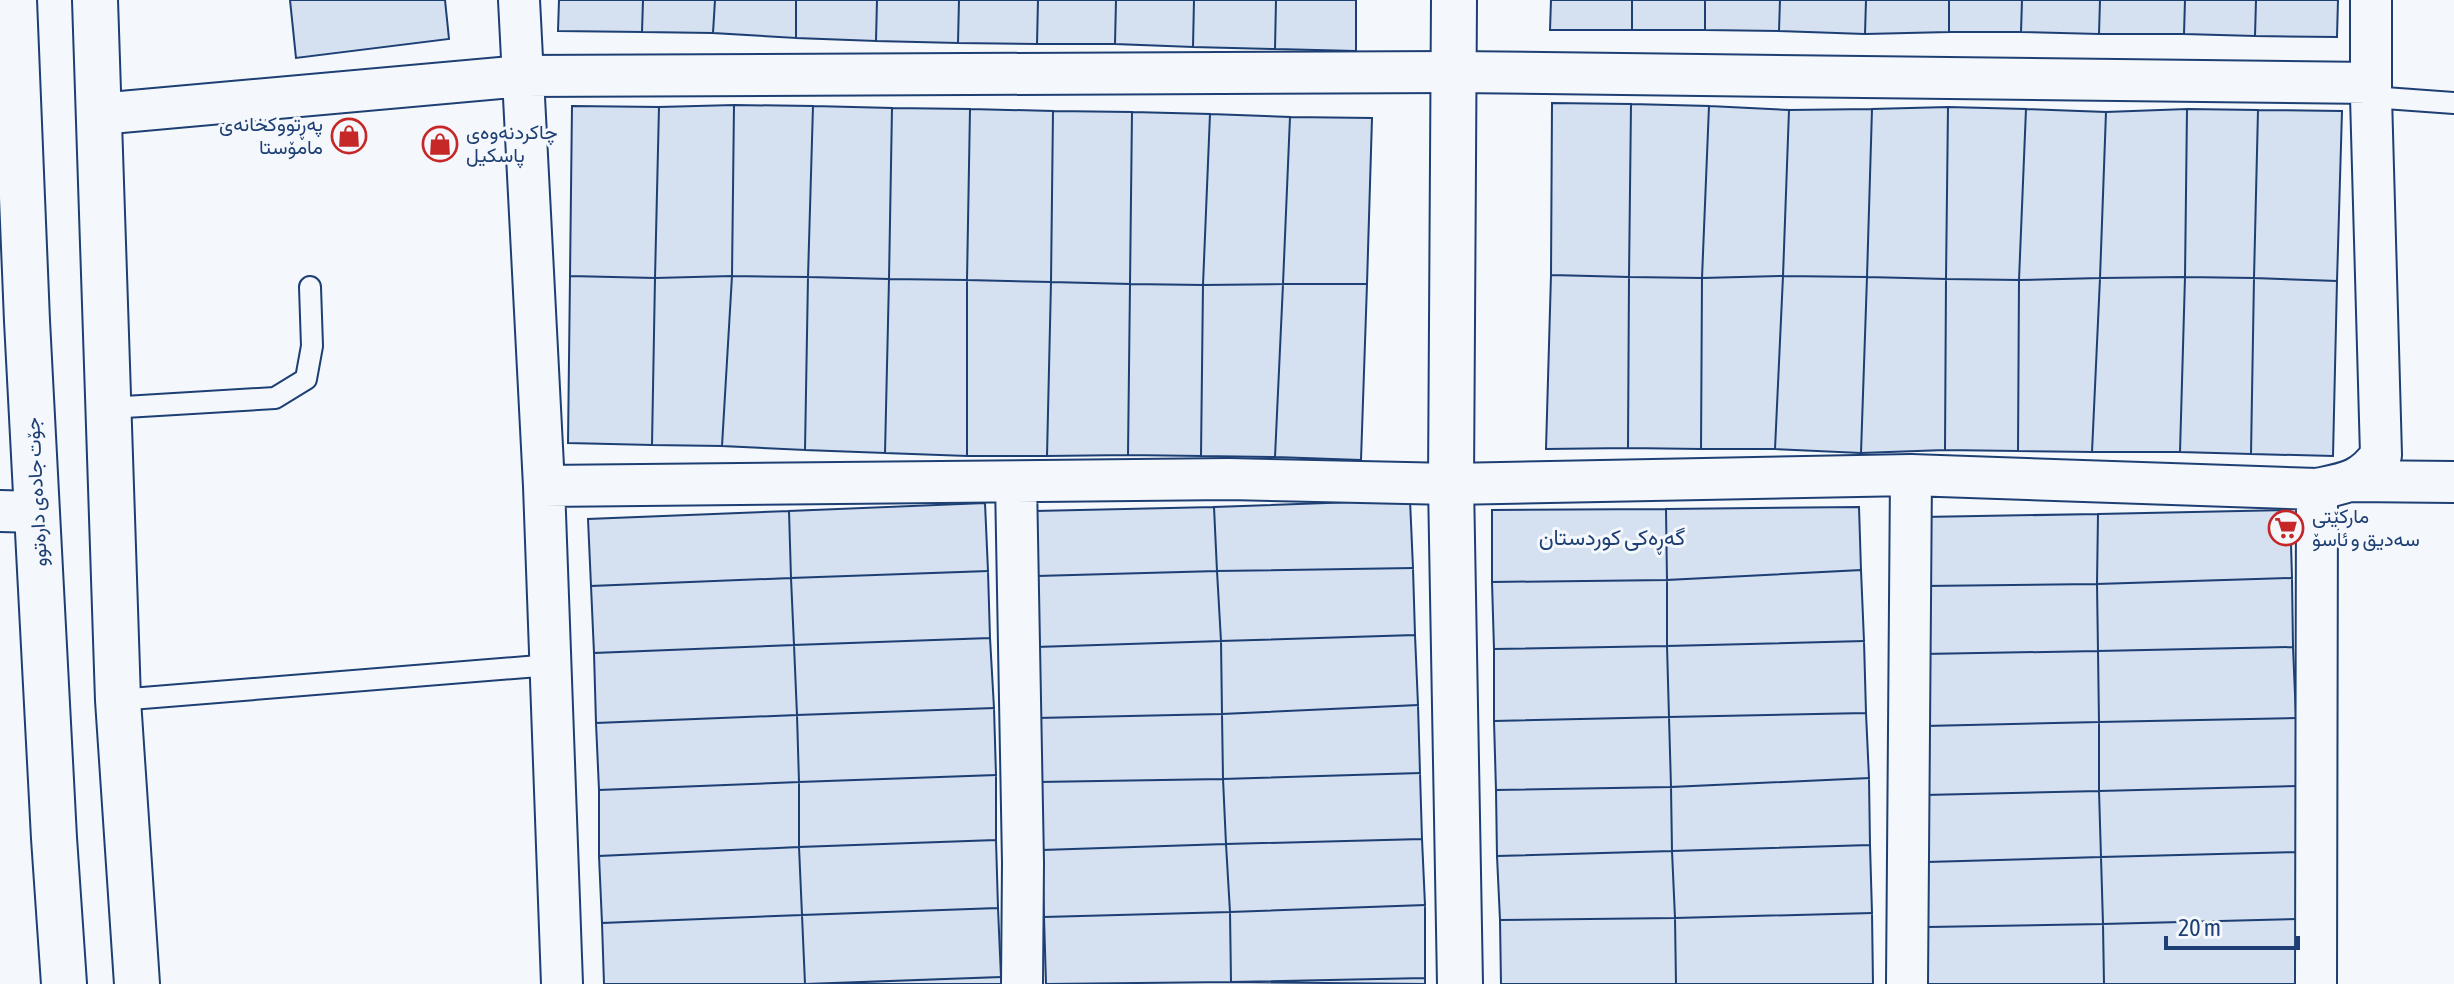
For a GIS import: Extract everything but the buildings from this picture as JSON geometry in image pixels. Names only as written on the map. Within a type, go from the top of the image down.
[{"type":"main road","name":"جۆت جادەی دارەتوو","points":[[14,0],[8,100],[19,511],[54,838],[64,984]]},
{"type":"main road","points":[[95,0],[118,700],[137,984]]},
{"type":"main road","points":[[1454,0],[1451,484],[1460,984]]},
{"type":"street","points":[[519,0],[544,486],[562,984]]},
{"type":"street","points":[[2334,485],[2370,470],[2381,455],[2371,0]]},
{"type":"street","points":[[99,114],[522,76],[1454,72],[2371,90]]},
{"type":"street","points":[[544,486],[1229,479],[1451,484],[1911,475],[2334,485],[2454,482]]},
{"type":"street","points":[[1907,984],[1911,475]]},
{"type":"street","points":[[1016,482],[1023,863],[1022,984]]},
{"type":"street","points":[[2316,984],[2334,485]]},
{"type":"lane","points":[[2371,90],[2454,103]]},
{"type":"lane","points":[[108,408],[275,398],[306,379],[312,346],[310,287]]},
{"type":"lane","points":[[118,700],[551,665]]},
{"type":"place","name":"پەڕتووکخانەی مامۆستا","points":[[349,136]]},
{"type":"place","name":"چاکردنەوەی پاسکیل","points":[[440,144]]},
{"type":"place","name":"مارکێتی سەدیق و ئاسۆ","points":[[2286,528]]},
{"type":"district","name":"گەڕەکی کوردستان","points":[[1612,537]]}]
